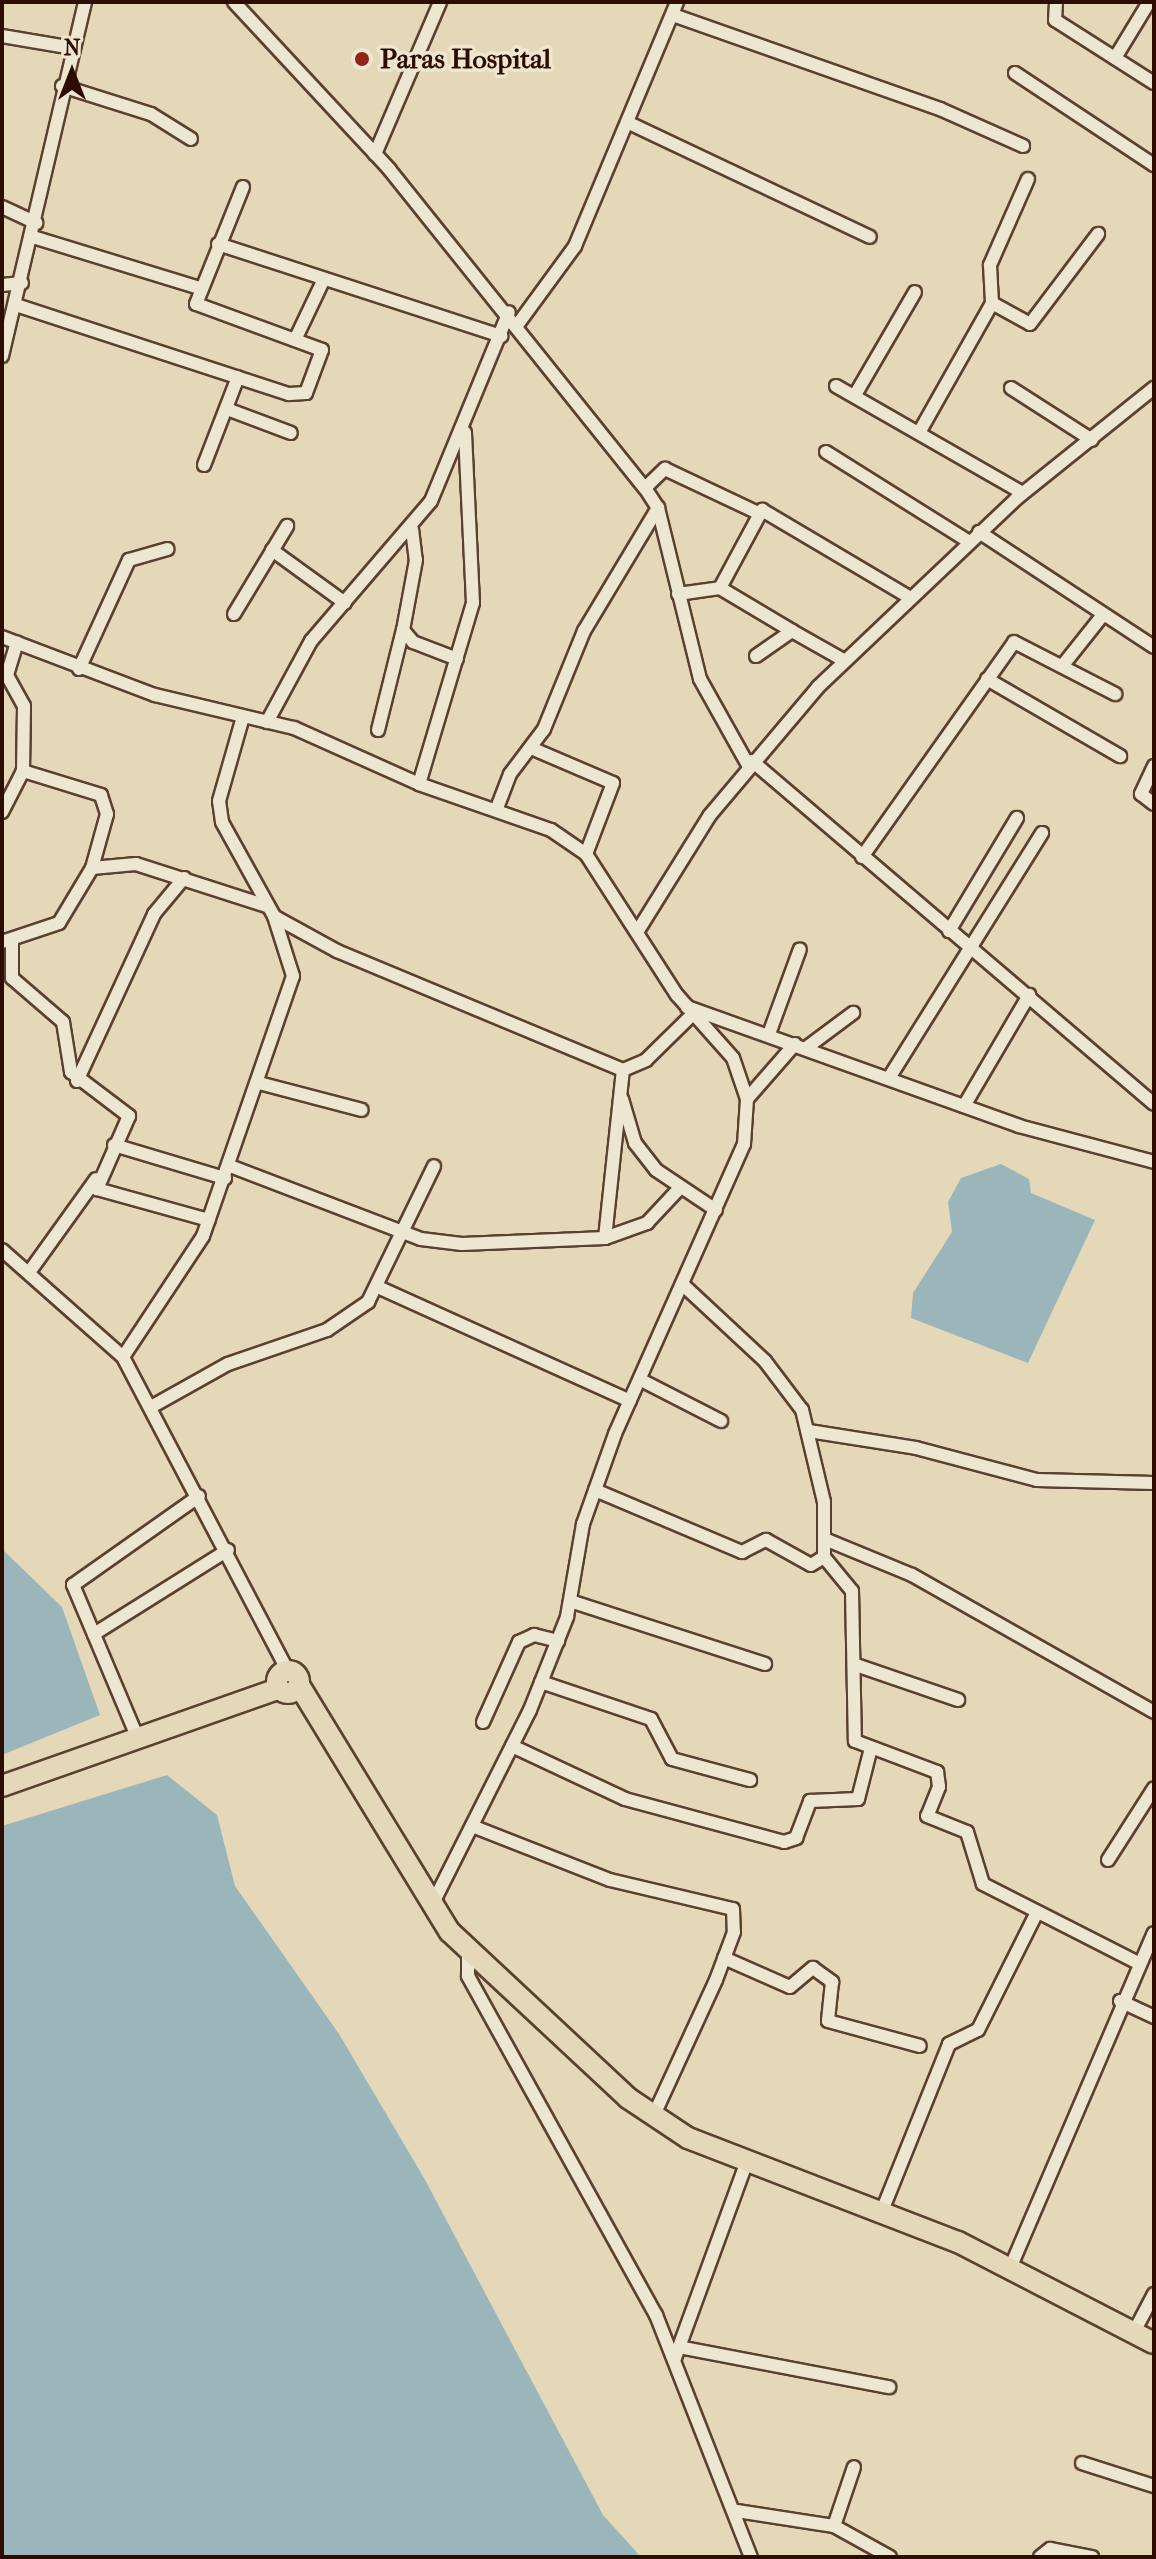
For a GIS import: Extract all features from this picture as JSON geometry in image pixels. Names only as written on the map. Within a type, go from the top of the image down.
[{"type":"main road","points":[[2,1786],[136,1734],[288,1682],[432,1905],[468,1952],[653,2117],[747,2161],[882,2211],[1011,2266],[1154,2343]]},
{"type":"street","points":[[2,356],[33,237],[62,86],[85,2]]},
{"type":"street","points":[[234,2],[375,154],[509,312],[645,488],[658,508],[700,679],[750,763],[1029,995],[1154,1104]]},
{"type":"street","points":[[375,154],[440,2]]},
{"type":"street","points":[[1056,2],[1055,20],[1154,83]]},
{"type":"street","points":[[1115,58],[1149,2]]},
{"type":"street","points":[[518,324],[575,246],[631,124],[675,8],[940,109],[1023,146]]},
{"type":"street","points":[[2,36],[73,48]]},
{"type":"street","points":[[1015,73],[1154,165]]},
{"type":"street","points":[[62,86],[151,114],[191,139]]},
{"type":"street","points":[[631,124],[870,237]]},
{"type":"street","points":[[920,431],[992,303],[990,265],[1028,179]]},
{"type":"street","points":[[16,305],[238,377],[306,393],[324,353],[197,306],[200,288],[243,187]]},
{"type":"street","points":[[2,207],[36,223]]},
{"type":"street","points":[[992,303],[1030,324],[1098,234]]},
{"type":"street","points":[[33,237],[200,288]]},
{"type":"street","points":[[218,244],[323,281],[501,336]]},
{"type":"street","points":[[295,340],[323,281]]},
{"type":"street","points":[[2,285],[22,283]]},
{"type":"street","points":[[855,395],[915,292]]},
{"type":"street","points":[[267,722],[311,641],[412,529],[465,429],[509,312]]},
{"type":"street","points":[[204,465],[238,377]]},
{"type":"street","points":[[836,386],[920,431],[1023,493]]},
{"type":"street","points":[[1011,388],[1092,440]]},
{"type":"street","points":[[639,929],[671,871],[750,763],[845,661],[968,541],[1154,388]]},
{"type":"street","points":[[227,409],[291,433]]},
{"type":"street","points":[[419,784],[457,659],[475,574],[465,429]]},
{"type":"street","points":[[826,452],[968,541]]},
{"type":"street","points":[[645,488],[665,469],[756,512],[770,513],[909,597]]},
{"type":"street","points":[[497,808],[531,748],[584,631],[658,508]]},
{"type":"street","points":[[720,588],[756,512]]},
{"type":"street","points":[[234,614],[287,526]]},
{"type":"street","points":[[378,730],[403,630],[416,560],[412,529]]},
{"type":"street","points":[[979,532],[1102,616],[1154,647]]},
{"type":"street","points":[[79,669],[129,560],[167,549]]},
{"type":"street","points":[[272,550],[345,603]]},
{"type":"street","points":[[678,594],[720,588],[845,661]]},
{"type":"street","points":[[1063,665],[1102,616]]},
{"type":"street","points":[[403,630],[413,642],[457,659]]},
{"type":"street","points":[[756,656],[792,631]]},
{"type":"street","points":[[2,637],[79,669],[267,722],[419,784],[497,808],[586,854],[639,929],[690,1010],[733,1058],[747,1099],[744,1144],[630,1401],[595,1490],[558,1641],[512,1746],[432,1905]]},
{"type":"street","points":[[862,857],[1017,641],[1115,694]]},
{"type":"street","points":[[2,812],[23,771],[24,706],[7,675],[17,643]]},
{"type":"street","points":[[987,679],[1120,756]]},
{"type":"street","points":[[123,1357],[209,1220],[259,1083],[293,976],[271,911],[222,822],[219,801],[243,717]]},
{"type":"street","points":[[531,748],[613,783],[586,854]]},
{"type":"street","points":[[1154,766],[1141,794],[1154,804]]},
{"type":"street","points":[[23,771],[105,799],[92,868],[59,923],[7,942],[12,978],[63,1022],[66,1061],[77,1081],[129,1116],[96,1179],[30,1271]]},
{"type":"street","points":[[949,931],[1017,818]]},
{"type":"street","points":[[889,1078],[968,946],[1042,833]]},
{"type":"street","points":[[92,868],[136,864],[184,878],[271,911],[337,951],[623,1070],[646,1060],[690,1010]]},
{"type":"street","points":[[77,1081],[154,914],[184,878]]},
{"type":"street","points":[[769,1034],[800,949]]},
{"type":"street","points":[[964,1106],[1029,995]]},
{"type":"street","points":[[690,1010],[769,1034],[964,1106],[1154,1162]]},
{"type":"street","points":[[747,1099],[801,1046],[853,1013]]},
{"type":"street","points":[[605,1238],[608,1151],[622,1096],[623,1070]]},
{"type":"street","points":[[259,1083],[362,1110]]},
{"type":"street","points":[[622,1096],[635,1143],[678,1190],[716,1210]]},
{"type":"street","points":[[114,1145],[228,1172],[400,1235],[462,1244],[605,1238],[647,1223],[678,1190]]},
{"type":"street","points":[[151,1407],[228,1364],[327,1330],[380,1288],[400,1235],[434,1166]]},
{"type":"street","points":[[96,1179],[114,1198],[209,1220]]},
{"type":"street","points":[[2,1250],[30,1271],[123,1357],[228,1550],[288,1682]]},
{"type":"street","points":[[595,1490],[742,1552],[766,1540],[811,1565],[824,1557],[827,1540],[809,1431],[765,1361],[682,1284]]},
{"type":"street","points":[[380,1288],[630,1401]]},
{"type":"street","points":[[641,1380],[721,1421]]},
{"type":"street","points":[[809,1431],[916,1448],[1037,1480],[1154,1483]]},
{"type":"street","points":[[136,1734],[73,1585],[199,1496]]},
{"type":"street","points":[[827,1540],[912,1575],[1154,1712]]},
{"type":"street","points":[[94,1634],[228,1550]]},
{"type":"street","points":[[824,1557],[852,1591],[856,1665],[850,1735],[871,1748],[931,1766],[939,1787],[927,1816],[967,1832],[983,1884],[1036,1914],[1138,1963]]},
{"type":"street","points":[[570,1601],[765,1664]]},
{"type":"street","points":[[483,1722],[519,1642],[534,1635],[558,1641]]},
{"type":"street","points":[[856,1665],[958,1700]]},
{"type":"street","points":[[541,1682],[651,1719],[672,1759],[750,1780]]},
{"type":"street","points":[[512,1746],[625,1799],[784,1842],[796,1838],[810,1801],[858,1799],[871,1748]]},
{"type":"street","points":[[1108,1860],[1154,1788]]},
{"type":"street","points":[[472,1826],[610,1880],[733,1909],[724,1958],[653,2117]]},
{"type":"street","points":[[882,2211],[949,2044],[978,2030],[1036,1914]]},
{"type":"street","points":[[1011,2266],[1120,2001],[1154,1933]]},
{"type":"street","points":[[468,1952],[468,1976],[680,2353],[751,2557]]},
{"type":"street","points":[[724,1958],[790,1987],[803,1969],[813,1968],[832,1982],[828,2021],[920,2046]]},
{"type":"street","points":[[1120,2001],[1154,2017]]},
{"type":"street","points":[[680,2353],[747,2161]]},
{"type":"street","points":[[1134,2332],[1154,2294]]},
{"type":"street","points":[[680,2353],[889,2387]]},
{"type":"street","points":[[1082,2463],[1154,2486]]},
{"type":"street","points":[[834,2526],[854,2467]]},
{"type":"street","points":[[737,2511],[834,2526],[890,2557]]},
{"type":"street","points":[[1040,2557],[1050,2549],[1092,2557]]},
{"type":"water","points":[[1001,1164],[1029,1179],[1031,1193],[1095,1220],[1028,1363],[911,1318],[913,1293],[952,1232],[948,1202],[961,1178]]},
{"type":"water","points":[[2,1549],[62,1607],[100,1715],[2,1755]]},
{"type":"water","points":[[167,1775],[217,1815],[235,1886],[339,2034],[424,2178],[603,2515],[641,2557],[2,2557],[2,1826]]},
{"type":"place","name":"Paras Hospital","points":[[362,59]]}]
